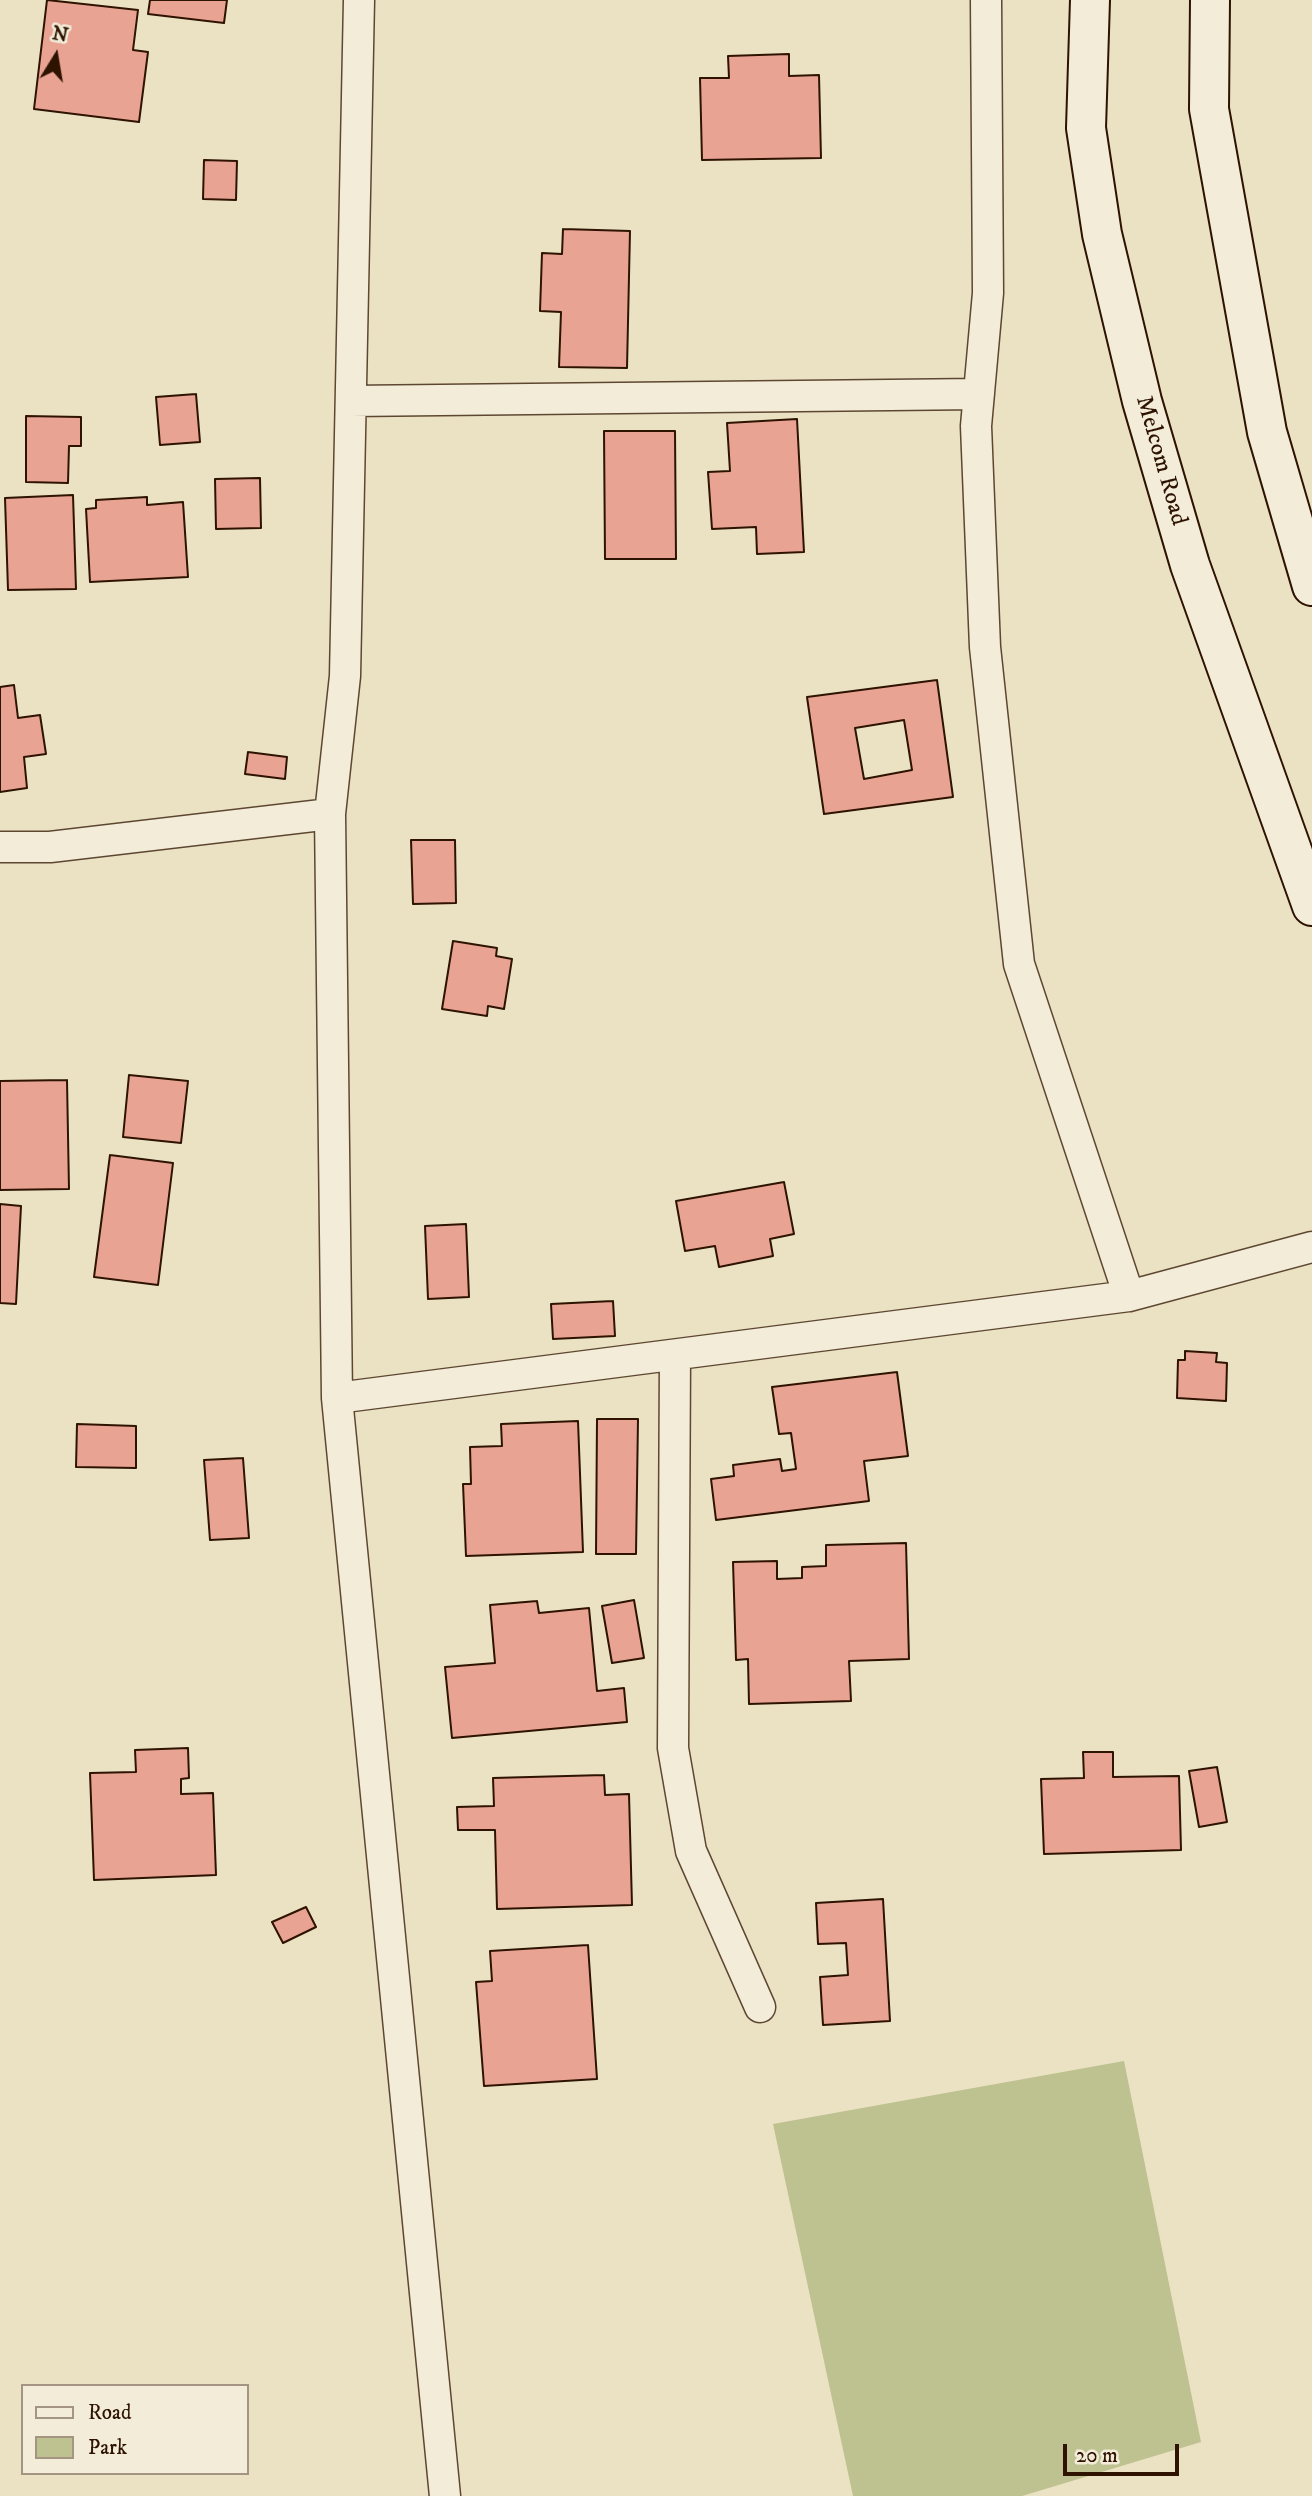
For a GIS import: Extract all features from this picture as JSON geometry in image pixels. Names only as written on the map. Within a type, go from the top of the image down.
[{"type":"main road","name":"Melcom Road","points":[[1090,0],[1086,128],[1102,234],[1142,401],[1190,565],[1312,906]]},
{"type":"main road","points":[[1210,0],[1211,123],[1267,432],[1312,586]]},
{"type":"street","points":[[359,0],[345,676],[330,814],[337,1398],[445,2496]]},
{"type":"street","points":[[986,0],[988,293],[976,426],[985,647],[1019,964],[1129,1296]]},
{"type":"street","points":[[351,401],[978,394]]},
{"type":"street","points":[[0,847],[50,847],[330,814]]},
{"type":"street","points":[[337,1398],[1129,1296],[1312,1247]]},
{"type":"street","points":[[675,1355],[673,1748],[691,1851],[760,2007]]},
{"type":"green space","points":[[1124,2061],[1201,2442],[1022,2496],[853,2496],[773,2124]]},
{"type":"building","points":[[47,0],[138,10],[133,50],[148,52],[139,122],[34,109]]},
{"type":"building","points":[[150,0],[227,0],[224,23],[148,14]]},
{"type":"building","points":[[789,54],[789,76],[819,75],[821,158],[702,160],[700,78],[729,78],[728,56]]},
{"type":"building","points":[[204,160],[237,161],[236,200],[203,199]]},
{"type":"building","points":[[563,229],[630,231],[627,368],[559,367],[561,312],[540,311],[542,253],[562,254]]},
{"type":"building","points":[[196,394],[200,442],[160,445],[156,397]]},
{"type":"building","points":[[26,416],[81,417],[81,446],[69,446],[68,483],[26,482]]},
{"type":"building","points":[[797,419],[804,552],[757,554],[756,527],[712,529],[708,472],[730,471],[727,423]]},
{"type":"building","points":[[604,431],[675,431],[676,559],[605,559]]},
{"type":"building","points":[[260,478],[261,528],[216,529],[215,479]]},
{"type":"building","points":[[73,495],[76,589],[8,590],[5,498]]},
{"type":"building","points":[[147,497],[147,505],[183,502],[188,577],[90,582],[86,509],[96,508],[96,500]]},
{"type":"building","points":[[937,680],[953,797],[824,814],[807,697]],"holes":[[[904,720],[912,770],[864,779],[855,728]]]},
{"type":"building","points":[[14,685],[18,718],[40,715],[46,754],[24,757],[27,788],[0,792],[0,687]]},
{"type":"building","points":[[248,752],[287,757],[285,779],[245,774]]},
{"type":"building","points":[[411,840],[455,840],[456,903],[413,904]]},
{"type":"building","points":[[453,941],[497,948],[496,956],[512,959],[504,1009],[488,1006],[487,1016],[442,1009]]},
{"type":"building","points":[[129,1075],[188,1081],[181,1143],[123,1137]]},
{"type":"building","points":[[67,1080],[69,1189],[0,1190],[0,1081]]},
{"type":"building","points":[[110,1155],[173,1163],[158,1285],[94,1277]]},
{"type":"building","points":[[784,1182],[794,1234],[770,1239],[773,1256],[719,1267],[715,1246],[685,1251],[676,1201]]},
{"type":"building","points":[[0,1204],[21,1206],[16,1304],[0,1303]]},
{"type":"building","points":[[466,1224],[469,1297],[428,1299],[425,1226]]},
{"type":"building","points":[[613,1301],[615,1336],[553,1339],[551,1304]]},
{"type":"building","points":[[1185,1351],[1217,1353],[1216,1362],[1227,1363],[1226,1401],[1177,1398],[1178,1360],[1185,1360]]},
{"type":"building","points":[[897,1372],[908,1456],[864,1461],[869,1501],[716,1520],[711,1479],[734,1476],[733,1465],[780,1459],[782,1471],[796,1469],[791,1433],[779,1434],[772,1387]]},
{"type":"building","points":[[597,1419],[638,1419],[636,1554],[596,1554]]},
{"type":"building","points":[[578,1421],[583,1552],[466,1556],[463,1484],[471,1484],[470,1447],[502,1446],[501,1424]]},
{"type":"building","points":[[77,1424],[136,1426],[136,1468],[76,1467]]},
{"type":"building","points":[[243,1458],[249,1538],[210,1540],[204,1460]]},
{"type":"building","points":[[906,1543],[909,1659],[849,1661],[851,1701],[749,1704],[748,1659],[736,1660],[733,1562],[777,1561],[777,1579],[802,1578],[802,1567],[826,1566],[826,1545]]},
{"type":"building","points":[[634,1600],[644,1658],[612,1663],[602,1606]]},
{"type":"building","points":[[537,1601],[539,1613],[589,1608],[597,1691],[624,1688],[627,1722],[452,1738],[445,1667],[495,1663],[490,1605]]},
{"type":"building","points":[[188,1748],[189,1778],[181,1779],[181,1794],[213,1793],[216,1875],[94,1880],[90,1773],[136,1772],[135,1750]]},
{"type":"building","points":[[1083,1752],[1113,1752],[1113,1777],[1179,1776],[1181,1850],[1044,1854],[1041,1779],[1084,1778]]},
{"type":"building","points":[[1217,1767],[1227,1822],[1199,1827],[1189,1771]]},
{"type":"building","points":[[604,1775],[605,1795],[629,1794],[632,1905],[497,1909],[495,1830],[458,1830],[457,1807],[494,1806],[493,1778]]},
{"type":"building","points":[[883,1899],[890,2021],[823,2025],[820,1977],[848,1975],[846,1943],[818,1944],[816,1903]]},
{"type":"building","points":[[306,1907],[316,1927],[283,1943],[272,1922]]},
{"type":"building","points":[[588,1945],[597,2079],[484,2086],[476,1982],[492,1981],[490,1951]]}]
